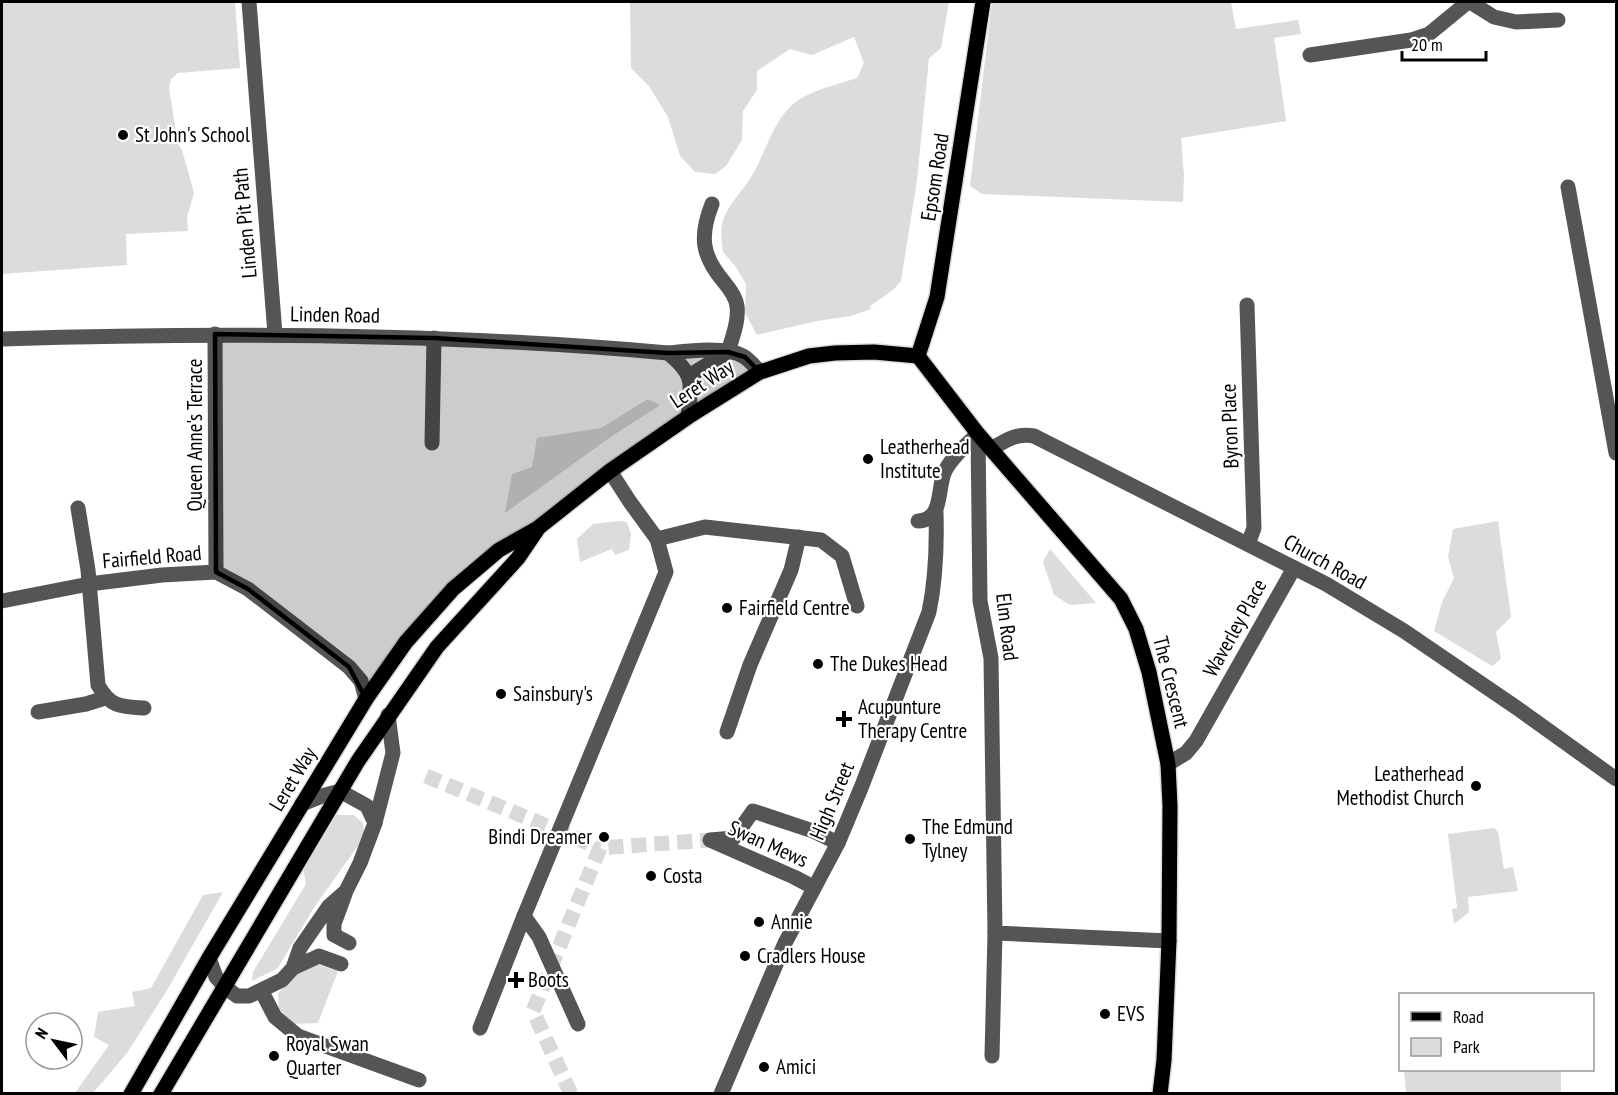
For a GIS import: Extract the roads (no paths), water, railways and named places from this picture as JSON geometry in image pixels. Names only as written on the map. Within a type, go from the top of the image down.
[{"type":"main road","name":"Epsom Road","points":[[918,356],[937,297],[983,2]]},
{"type":"main road","name":"Leret Way","points":[[131,1094],[209,958],[366,699],[411,636],[453,589],[499,550],[538,528],[610,471],[688,417],[760,372],[809,356],[835,353],[874,352],[918,356]]},
{"type":"main road","name":"The Crescent","points":[[918,356],[978,434],[1121,599],[1136,629],[1149,672],[1168,764],[1169,941],[1165,1051],[1160,1094]]},
{"type":"main road","name":"Leret Way","points":[[161,1094],[340,791],[388,715],[442,640],[518,558],[538,528]]},
{"type":"street","name":"Linden Pit Path","points":[[249,2],[274,334]]},
{"type":"street","points":[[1310,55],[1411,40],[1429,34],[1469,2],[1494,17],[1516,22],[1558,20]]},
{"type":"street","points":[[1568,187],[1617,453]]},
{"type":"street","points":[[689,376],[728,352],[734,330],[737,305],[729,288],[705,256],[704,235],[712,204]]},
{"type":"street","name":"Byron Place","points":[[1247,305],[1254,528],[1248,544]]},
{"type":"street","name":"Linden Road","points":[[2,339],[215,334],[434,338],[668,353],[728,352],[745,357],[760,372]]},
{"type":"street","name":"Queen Anne's Terrace","points":[[215,334],[216,572]]},
{"type":"street","points":[[432,443],[434,338]]},
{"type":"street","points":[[668,353],[684,366],[689,376],[688,417]]},
{"type":"street","name":"High Street","points":[[721,1094],[785,943],[838,843],[861,788],[928,612],[937,560],[936,512],[940,486],[946,468],[978,434]]},
{"type":"street","name":"Elm Road","points":[[978,434],[980,602],[991,658],[995,933],[992,1056]]},
{"type":"street","name":"Church Road","points":[[991,449],[1022,434],[1034,436],[1326,584],[1404,631],[1617,779]]},
{"type":"street","points":[[480,1028],[666,572],[657,539],[610,471]]},
{"type":"street","points":[[78,508],[89,584],[98,685],[105,698],[121,707],[144,708]]},
{"type":"street","points":[[918,521],[925,521],[936,512]]},
{"type":"street","points":[[657,539],[705,527],[821,540],[842,556],[857,606]]},
{"type":"street","points":[[727,732],[750,665],[791,570],[799,537]]},
{"type":"street","name":"Waverley Place","points":[[1168,764],[1186,753],[1196,741],[1294,568]]},
{"type":"street","name":"Fairfield Road","points":[[2,601],[89,584],[162,575],[216,572],[248,589],[349,667],[361,681],[366,699]]},
{"type":"street","points":[[38,712],[86,704],[105,698]]},
{"type":"street","points":[[349,943],[334,935],[334,924],[375,822],[393,753],[388,715]]},
{"type":"street","points":[[302,804],[340,791],[367,806],[375,822]]},
{"type":"street","name":"Swan Mews","points":[[813,887],[710,840],[734,838],[753,811],[813,831],[838,843]]},
{"type":"street","points":[[293,968],[300,948],[329,906],[346,891]]},
{"type":"street","points":[[524,916],[539,937],[578,1024]]},
{"type":"street","points":[[995,933],[1169,941]]},
{"type":"street","points":[[209,958],[216,976],[237,996],[249,996],[262,992],[282,980],[293,968],[319,956],[341,964]]},
{"type":"street","points":[[262,992],[275,1017],[298,1036],[419,1080]]},
{"type":"tunnel","points":[[426,776],[600,848]]},
{"type":"tunnel","points":[[571,1094],[533,1011],[600,848],[710,840]]},
{"type":"place","name":"St John's School","points":[[123,135]]},
{"type":"place","name":"Leatherhead Institute","points":[[868,459]]},
{"type":"place","name":"Fairfield Centre","points":[[727,608]]},
{"type":"place","name":"The Dukes Head","points":[[818,664]]},
{"type":"place","name":"Sainsbury's","points":[[501,694]]},
{"type":"place","name":"Acupunture Therapy Centre","points":[[844,719]]},
{"type":"place","name":"Leatherhead Methodist Church","points":[[1476,786]]},
{"type":"place","name":"Bindi Dreamer","points":[[604,837]]},
{"type":"place","name":"The Edmund Tylney","points":[[910,839]]},
{"type":"place","name":"Costa","points":[[651,876]]},
{"type":"place","name":"Annie","points":[[759,922]]},
{"type":"place","name":"Cradlers House","points":[[745,956]]},
{"type":"place","name":"Boots","points":[[516,980]]},
{"type":"place","name":"EVS","points":[[1105,1014]]},
{"type":"place","name":"Royal Swan Quarter","points":[[274,1056]]},
{"type":"place","name":"Amici","points":[[764,1067]]}]
